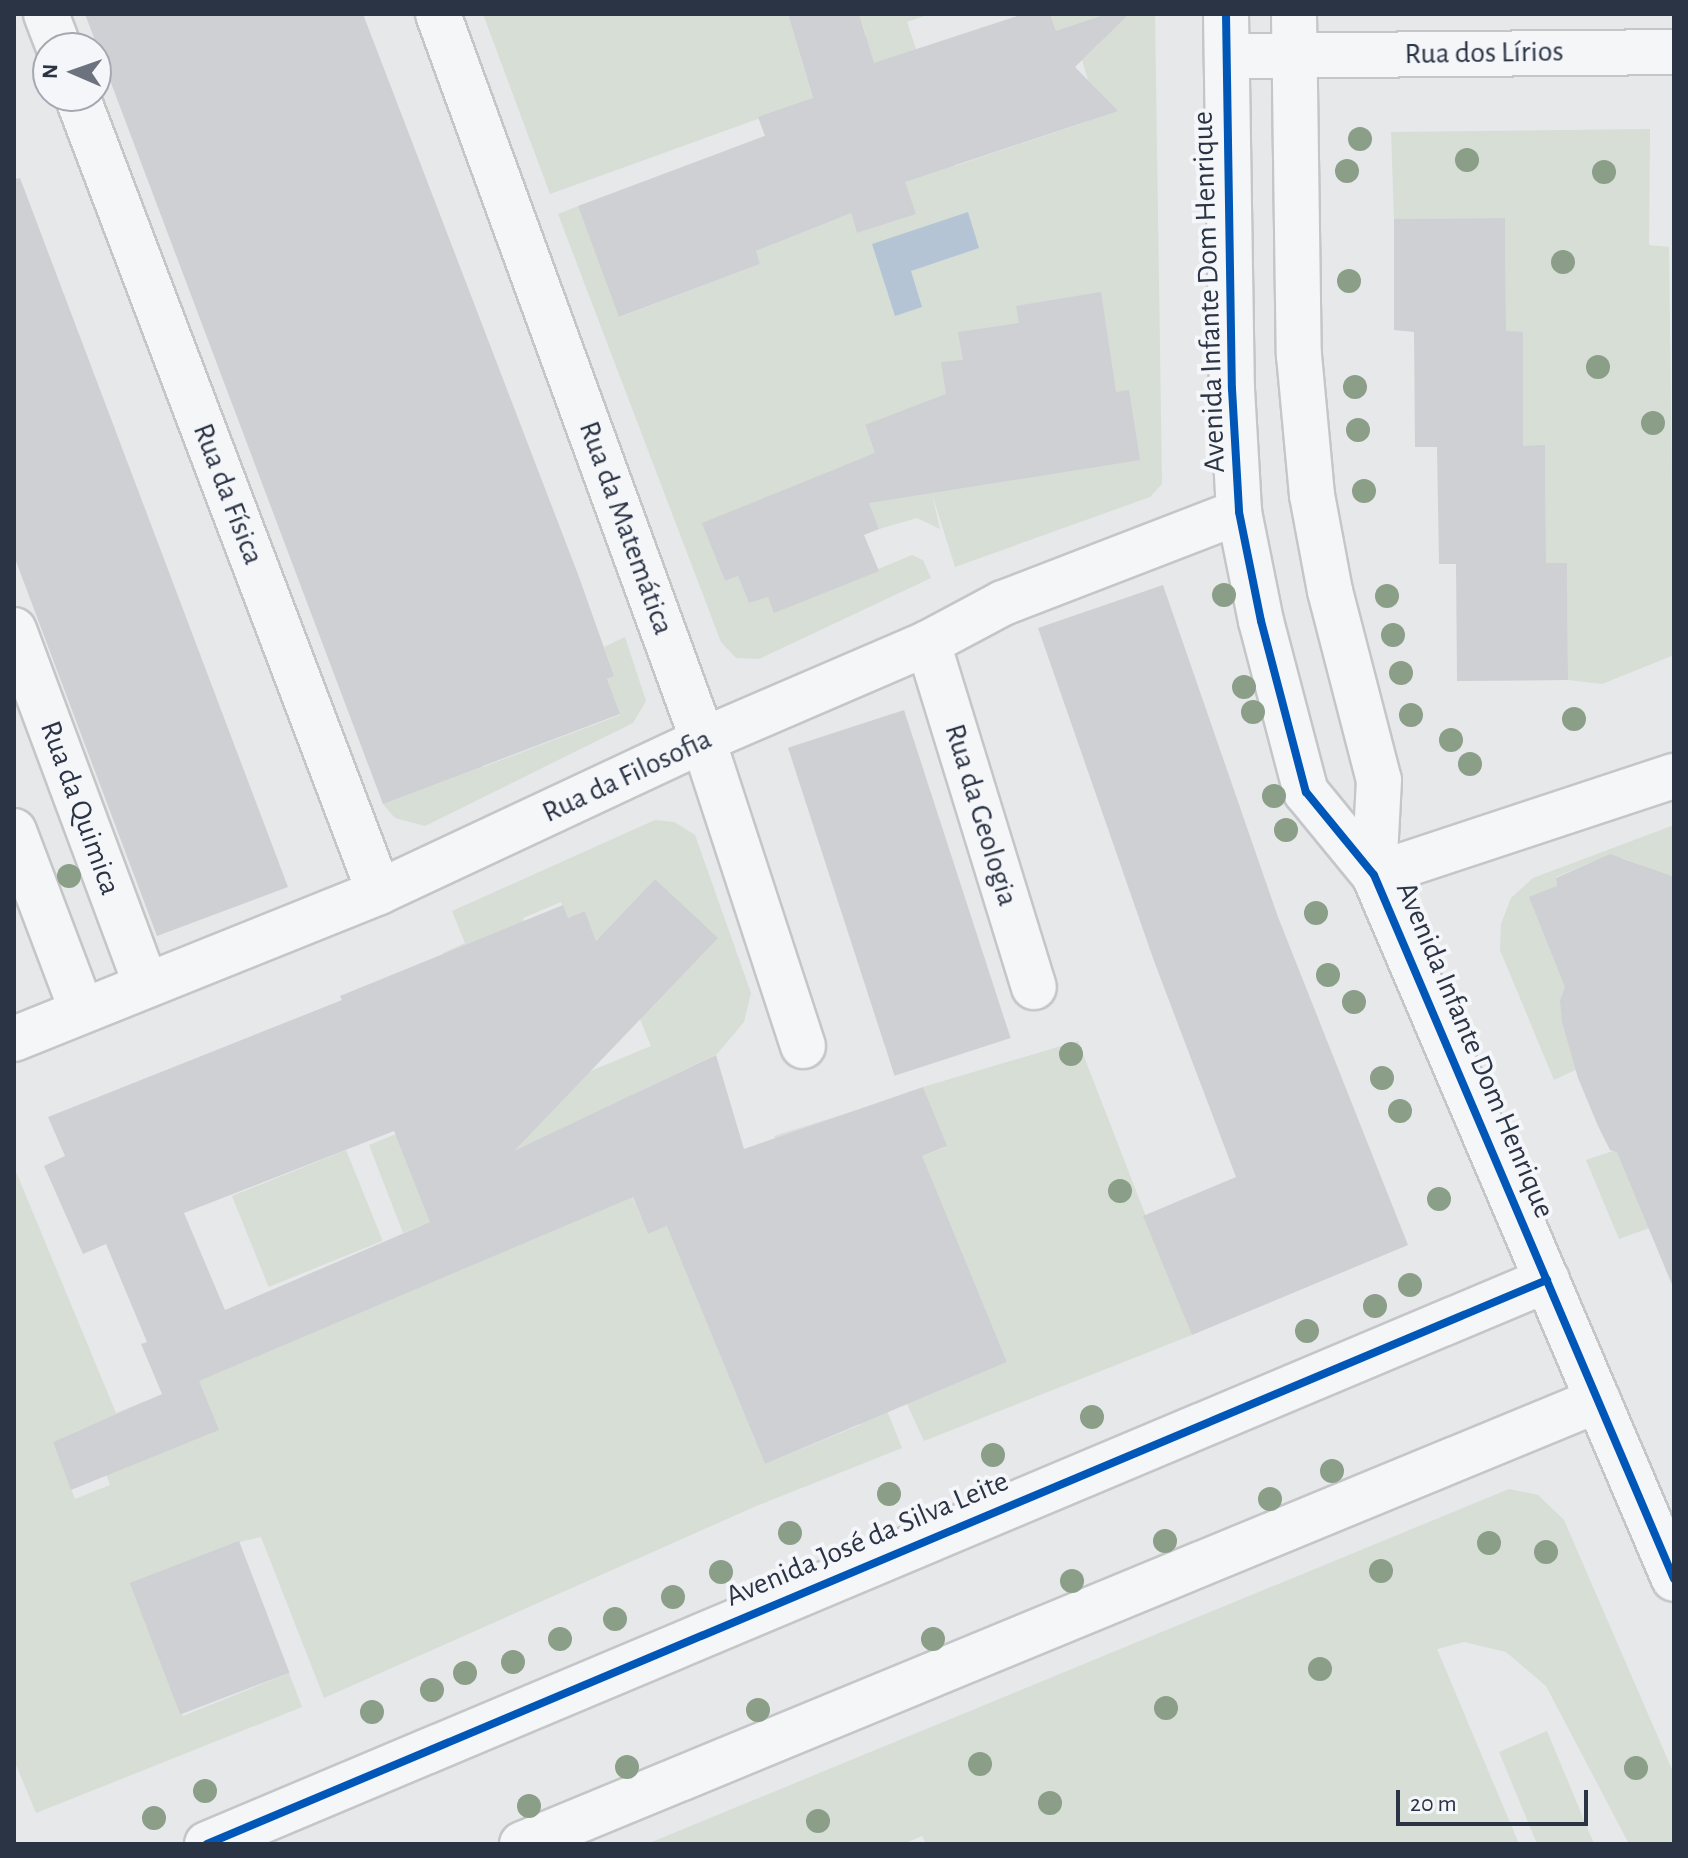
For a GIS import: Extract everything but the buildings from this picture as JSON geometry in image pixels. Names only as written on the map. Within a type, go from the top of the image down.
[{"type":"street","name":"Rua da Matemática","points":[[438,14],[703,740],[803,1046]]},
{"type":"street","name":"Rua dos Lírios","points":[[1226,35],[1294,35],[1674,52]]},
{"type":"street","name":"Avenida Infante Dom Henrique","points":[[1226,35],[1232,389],[1239,512],[1261,621],[1306,792],[1374,875],[1674,1579]]},
{"type":"street","name":"Avenida Infante Dom Henrique","points":[[1294,35],[1299,355],[1312,495],[1330,591],[1379,780],[1374,875]]},
{"type":"street","name":"Rua da Física","points":[[83,112],[379,892]]},
{"type":"street","name":"Rua da Filosofia","points":[[14,1039],[379,892],[703,740],[928,643],[1003,603],[1239,512]]},
{"type":"street","name":"Rua da Quimica","points":[[14,630],[146,985]]},
{"type":"street","name":"Rua da Geologia","points":[[928,643],[1034,987]]},
{"type":"street","points":[[1374,875],[1674,776]]},
{"type":"street","points":[[14,831],[82,1011]]},
{"type":"street","name":"Avenida José da Silva Leite","points":[[207,1844],[1547,1280]]},
{"type":"street","points":[[522,1844],[1598,1400]]},
{"type":"shaded area","points":[[483,14],[788,14],[813,99],[550,194]]},
{"type":"shaded area","points":[[859,14],[930,14],[907,22],[955,166],[1089,121],[1100,93],[1088,80],[1082,60],[1099,44],[1056,31],[1050,14],[1155,14],[1162,484],[1150,497],[955,567],[932,494],[940,529],[917,518],[879,529],[856,470],[844,466],[703,523],[725,581],[738,576],[749,603],[768,597],[775,612],[912,555],[923,560],[931,578],[759,659],[736,658],[721,642],[558,214],[578,206],[620,317],[760,264],[756,251],[773,244],[730,149],[765,136],[769,150],[847,201],[857,233],[915,214],[858,38],[866,35]],"holes":[[[905,410],[889,489],[865,426]]]},
{"type":"shaded area","points":[[1650,129],[1649,245],[1669,247],[1674,655],[1602,684],[1568,680],[1567,563],[1546,563],[1545,446],[1523,446],[1506,331],[1505,218],[1394,219],[1391,132]]},
{"type":"shaded area","points":[[348,407],[483,767],[620,715],[607,679],[614,676],[604,647],[625,637],[646,701],[633,723],[425,826],[395,818],[383,804],[433,784]]},
{"type":"shaded area","points":[[655,820],[674,822],[695,835],[751,993],[744,1022],[717,1054],[640,1091],[657,1129],[632,1196],[648,1234],[691,1216],[802,1201],[774,1136],[857,1110],[880,1172],[946,1147],[923,1087],[1078,1041],[1192,1335],[924,1441],[907,1404],[1007,1362],[955,1237],[874,1378],[902,1448],[754,1507],[324,1698],[261,1537],[239,1542],[132,1588],[183,1716],[289,1673],[302,1707],[36,1813],[14,1760],[14,1167],[116,1413],[145,1401],[164,1452],[218,1430],[198,1380],[557,1169],[403,1233],[369,1145],[495,1094],[443,953],[465,943],[452,911]],"holes":[[[655,879],[717,938],[640,1019],[651,1046],[581,1075],[523,918],[561,902],[568,918],[585,911],[596,941]],[[695,1293],[836,1365],[860,1425],[765,1464]],[[89,1426],[110,1485],[75,1499],[53,1442]]]},
{"type":"shaded area","points":[[1674,825],[1674,875],[1650,886],[1641,865],[1623,858],[1598,870],[1594,861],[1556,877],[1566,986],[1560,1000],[1584,1066],[1554,1080],[1500,950],[1501,924],[1511,898],[1533,878]]},
{"type":"shaded area","points":[[1631,1145],[1629,1181],[1652,1227],[1619,1239],[1586,1160]]},
{"type":"shaded area","points":[[346,1150],[383,1241],[269,1287],[232,1196]]},
{"type":"shaded area","points":[[1509,1489],[1538,1495],[1564,1520],[1674,1774],[1674,1844],[1629,1844],[1546,1686],[1506,1652],[1464,1642],[1437,1649],[1519,1844],[926,1844],[922,1836],[903,1844],[647,1844]]},
{"type":"shaded area","points":[[1547,1731],[1594,1844],[1537,1844],[1499,1752]]},
{"type":"water","points":[[968,212],[979,248],[911,271],[922,307],[895,316],[872,244]]},
{"type":"cycle path","points":[[1226,14],[1232,389],[1239,512],[1261,621],[1306,792],[1374,875],[1674,1579]]},
{"type":"cycle path","points":[[207,1844],[1547,1280]]}]
